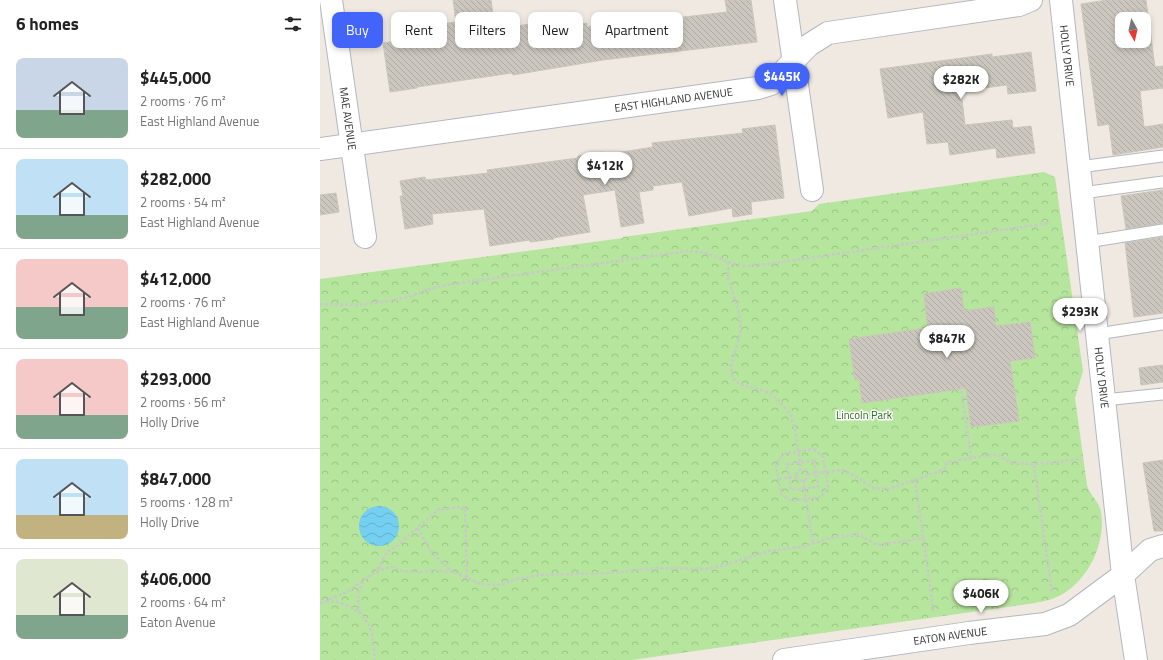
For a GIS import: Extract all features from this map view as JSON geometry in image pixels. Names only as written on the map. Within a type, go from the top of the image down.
[{"type":"street","name":"MAE AVENUE","points":[[331,0],[365,237]]},
{"type":"street","points":[[785,0],[812,190]]},
{"type":"street","name":"EAST HIGHLAND AVENUE","points":[[320,149],[758,88],[771,84],[809,45],[828,33],[1018,5],[1030,0]]},
{"type":"street","name":"HOLLY DRIVE","points":[[1061,0],[1123,575],[1136,660]]},
{"type":"street","name":"EATON AVENUE","points":[[784,660],[969,633],[1045,624],[1069,615],[1123,575],[1150,550],[1163,546]]},
{"type":"lane","points":[[1079,167],[1163,156]]},
{"type":"lane","points":[[1082,193],[1163,182]]},
{"type":"lane","points":[[1087,242],[1163,230]]},
{"type":"lane","points":[[1097,334],[1163,324]]},
{"type":"lane","points":[[1104,400],[1163,394]]},
{"type":"path","points":[[320,304],[356,305],[383,302],[408,297],[426,290],[446,285],[688,251],[706,253],[728,262],[745,266],[768,264],[1050,223]]},
{"type":"path","points":[[728,262],[728,277],[740,316],[741,330],[731,367],[732,376],[739,384],[765,391],[776,398],[790,414],[794,421],[801,470]]},
{"type":"path","points":[[961,386],[971,458]]},
{"type":"path","points":[[814,449],[824,457],[828,486],[821,497],[791,501],[781,494],[776,464],[784,454],[798,452],[814,449]]},
{"type":"path","points":[[807,474],[842,470],[850,473],[868,485],[881,489],[888,489],[944,469],[947,462],[971,458],[998,454],[1004,460],[1034,465],[1080,459]]},
{"type":"path","points":[[814,460],[818,487],[791,490],[787,464],[800,462],[814,460]]},
{"type":"path","points":[[1034,465],[1052,593]]},
{"type":"path","points":[[797,476],[799,470],[801,470]]},
{"type":"path","points":[[801,470],[804,470],[807,474]]},
{"type":"path","points":[[803,480],[808,477],[807,474]]},
{"type":"path","points":[[779,479],[797,476]]},
{"type":"path","points":[[797,476],[801,481],[803,480]]},
{"type":"path","points":[[803,480],[813,543]]},
{"type":"path","points":[[915,480],[934,614]]},
{"type":"path","points":[[320,602],[345,593],[378,570],[387,552],[397,546],[439,509],[465,506],[467,578]]},
{"type":"path","points":[[418,528],[430,550],[453,572]]},
{"type":"path","points":[[378,570],[391,568],[403,571],[418,572],[434,570],[453,572],[481,584],[499,585],[516,579],[540,575],[611,573],[655,568],[706,569],[725,565],[769,551],[858,534],[877,545],[924,538]]},
{"type":"path","points":[[360,614],[357,603],[358,590],[363,581]]},
{"type":"path","points":[[324,601],[338,602],[349,605],[360,614],[368,624],[372,634],[375,660]]},
{"type":"green space","name":"Lincoln Park","points":[[1044,172],[1055,177],[1083,371],[1075,398],[1087,485],[1100,508],[1102,524],[1098,549],[1093,560],[1078,581],[1059,596],[1035,603],[632,660],[320,660],[320,279],[812,211],[819,204]]},
{"type":"water","points":[[375,506],[383,506],[390,509],[396,515],[399,526],[396,537],[390,543],[383,546],[375,546],[368,543],[362,537],[359,530],[359,522],[362,515],[368,509]]},
{"type":"building","points":[[453,0],[491,0],[493,12],[455,12],[455,15]]},
{"type":"building","points":[[725,0],[751,0],[757,42],[603,60],[513,75],[512,73],[390,92],[383,43],[391,42],[391,48],[447,48],[447,23],[455,22],[455,48],[520,48],[520,26],[528,24],[528,48],[583,48],[583,24],[587,23],[587,27],[591,26],[591,48],[683,48],[683,17],[727,12]]},
{"type":"building","points":[[1107,0],[1146,0],[1148,12],[1115,12],[1115,48],[1151,48],[1151,37],[1155,67],[1163,66],[1163,88],[1140,91],[1144,127],[1163,124],[1163,147],[1113,155],[1109,124],[1098,126],[1081,4]]},
{"type":"building","points":[[1031,52],[1036,91],[1008,94],[1007,85],[961,91],[965,125],[1012,120],[1013,128],[1031,126],[1035,153],[997,158],[996,148],[950,155],[948,142],[927,144],[923,112],[888,118],[880,69],[992,54],[992,57]]},
{"type":"building","points":[[775,125],[784,198],[751,202],[752,214],[733,217],[732,208],[689,216],[682,182],[653,186],[653,190],[639,192],[644,223],[621,227],[615,190],[583,195],[590,232],[553,238],[554,239],[530,242],[530,240],[490,246],[484,209],[432,214],[433,224],[405,229],[400,196],[403,196],[400,181],[425,177],[426,180],[488,173],[487,170],[578,158],[578,156],[603,152],[603,155],[653,147],[652,143],[743,133],[742,129]]},
{"type":"building","points":[[1163,190],[1163,223],[1126,229],[1121,196]]},
{"type":"building","points":[[336,193],[339,212],[320,215],[320,195]]},
{"type":"building","points":[[1163,237],[1163,313],[1134,317],[1125,243]]},
{"type":"building","points":[[961,288],[964,311],[994,307],[996,326],[1030,322],[1035,358],[1010,361],[1019,421],[971,427],[966,388],[862,403],[859,379],[855,380],[849,339],[928,328],[924,294]]},
{"type":"building","points":[[1163,365],[1163,382],[1141,385],[1139,368]]},
{"type":"building","points":[[1163,460],[1163,531],[1154,531],[1143,463]]}]
